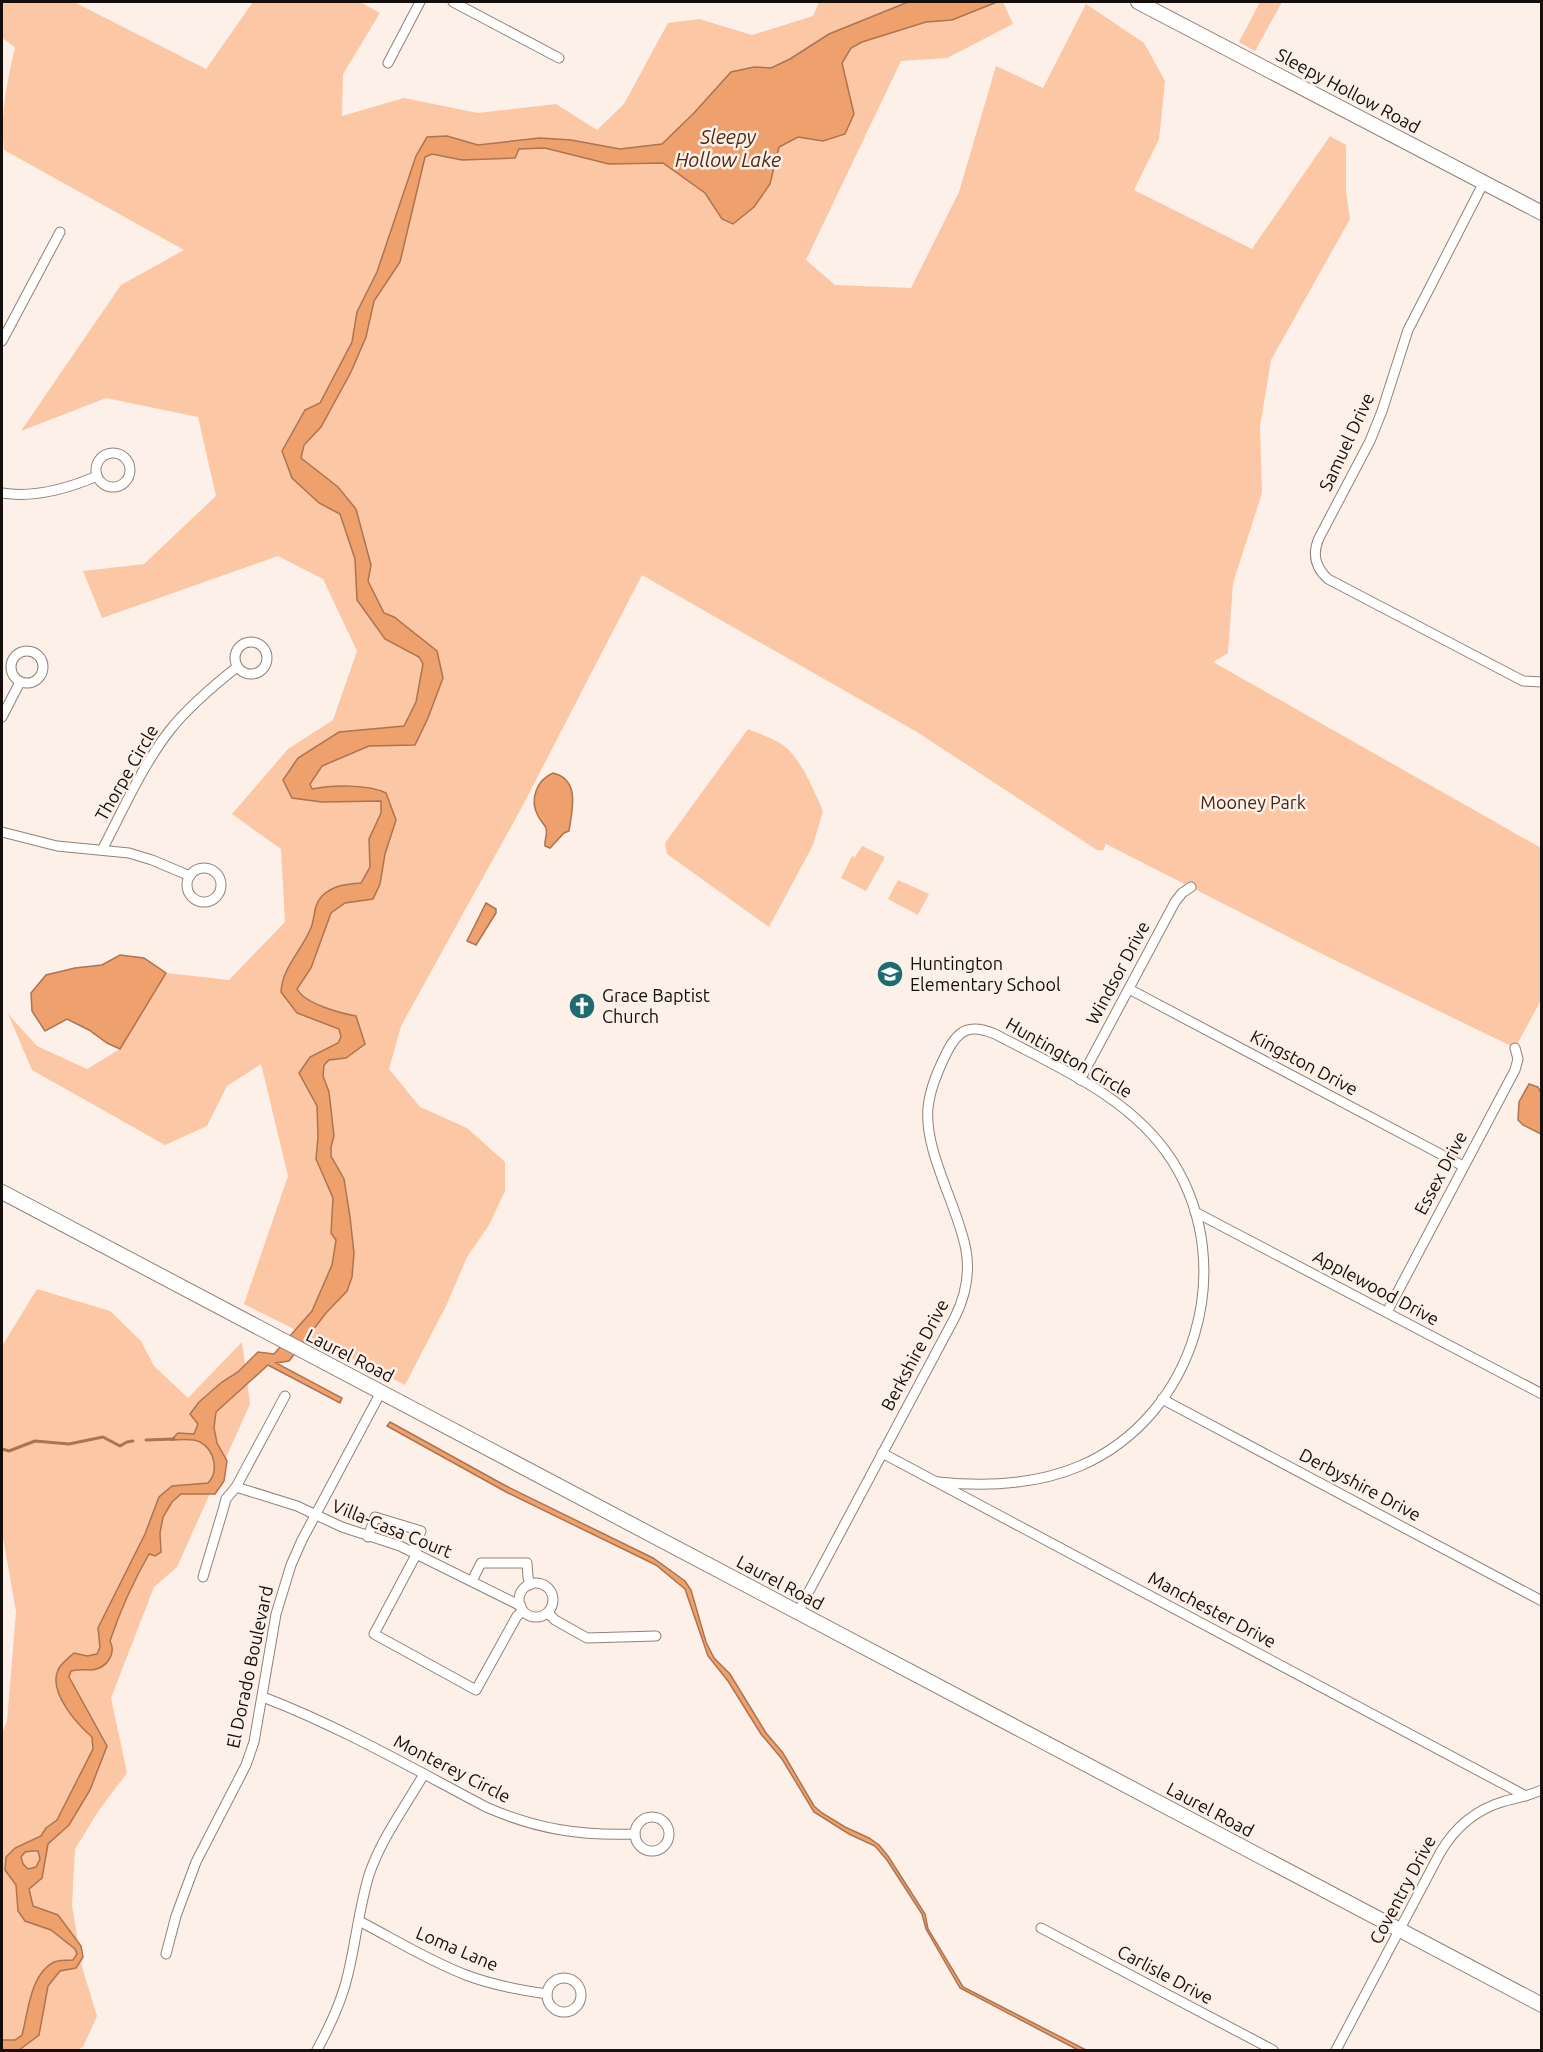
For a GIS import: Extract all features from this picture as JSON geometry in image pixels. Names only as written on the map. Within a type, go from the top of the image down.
[{"type":"street","points":[[388,63],[420,2]]},
{"type":"street","points":[[453,2],[559,58]]},
{"type":"street","name":"Sleepy Hollow Road","points":[[1138,2],[1542,213]]},
{"type":"street","name":"Samuel Drive","points":[[1484,182],[1408,330],[1370,441],[1316,546],[1317,564],[1328,579],[1522,681],[1542,682]]},
{"type":"street","points":[[2,341],[60,232]]},
{"type":"street","points":[[2,493],[24,494],[55,490],[97,476]]},
{"type":"street","name":"Thorpe Circle","points":[[102,850],[146,767],[166,736],[196,702],[237,667]]},
{"type":"street","points":[[2,717],[20,682]]},
{"type":"street","points":[[2,832],[57,846],[129,853],[190,876]]},
{"type":"street","name":"Windsor Drive","points":[[1080,1080],[1175,902],[1191,887]]},
{"type":"street","name":"Kingston Drive","points":[[1129,988],[1463,1166]]},
{"type":"street","name":"Huntington Circle","points":[[938,1482],[962,1485],[1010,1483],[1041,1478],[1071,1470],[1116,1445],[1142,1423],[1162,1399],[1182,1366],[1201,1316],[1205,1274],[1202,1243],[1195,1212],[1173,1162],[1150,1132],[1119,1104],[995,1034],[979,1028],[963,1031]]},
{"type":"street","name":"Berkshire Drive","points":[[798,1612],[955,1317],[964,1292],[967,1275],[966,1250],[933,1147],[927,1118],[931,1092],[940,1066],[954,1039],[963,1031]]},
{"type":"street","name":"Essex Drive","points":[[1387,1312],[1515,1070],[1518,1059],[1515,1048]]},
{"type":"street","name":"Laurel Road","points":[[2,1192],[1542,2006]]},
{"type":"street","name":"Applewood Drive","points":[[1195,1212],[1542,1394]]},
{"type":"street","name":"El Dorado Boulevard","points":[[166,1954],[178,1908],[196,1862],[249,1758],[259,1722],[276,1614],[291,1564],[381,1392]]},
{"type":"street","points":[[204,1577],[226,1499],[236,1487],[285,1396]]},
{"type":"street","name":"Derbyshire Drive","points":[[1162,1399],[1542,1601]]},
{"type":"street","name":"Manchester Drive","points":[[882,1453],[1526,1796]]},
{"type":"street","name":"Villa-Casa Court","points":[[236,1487],[297,1506],[368,1537],[415,1552],[522,1608],[527,1614],[538,1617],[548,1613]]},
{"type":"street","points":[[368,1537],[375,1517],[421,1531],[415,1552],[374,1634],[476,1690],[522,1608],[521,1595],[530,1585],[543,1585],[551,1593],[553,1604],[548,1613],[555,1620],[587,1638],[656,1636]]},
{"type":"street","points":[[472,1581],[481,1563],[527,1563],[530,1585]]},
{"type":"street","name":"Monterey Circle","points":[[263,1697],[311,1716],[486,1807],[536,1826],[588,1834],[635,1834]]},
{"type":"street","points":[[317,2050],[339,2004],[348,1976],[364,1895],[379,1851],[424,1774]]},
{"type":"street","name":"Coventry Drive","points":[[1336,2050],[1440,1853],[1453,1834],[1462,1824],[1482,1810],[1542,1790]]},
{"type":"street","name":"Loma Lane","points":[[359,1921],[466,1975],[518,1990],[547,1994]]},
{"type":"street","name":"Carlisle Drive","points":[[1041,1928],[1273,2050]]},
{"type":"green space","name":"Mooney Park","points":[[2,2],[74,2],[206,69],[253,2],[360,2],[380,13],[343,74],[342,116],[404,98],[478,113],[556,104],[597,130],[624,104],[668,23],[699,19],[752,35],[813,16],[819,2],[1003,2],[1013,24],[947,58],[901,61],[806,260],[835,285],[911,288],[959,192],[996,66],[1043,88],[1086,4],[1144,43],[1165,81],[1159,139],[1134,190],[1252,249],[1330,136],[1346,145],[1346,192],[1350,219],[1271,360],[1260,427],[1262,493],[1233,583],[1228,653],[1213,662],[1541,848],[1541,1000],[1515,1048],[1316,951],[1106,844],[1103,850],[1097,850],[917,732],[642,575],[523,805],[401,1026],[389,1069],[420,1107],[467,1128],[505,1162],[505,1191],[489,1225],[467,1257],[447,1304],[405,1385],[244,1304],[288,1176],[261,1064],[227,1086],[207,1126],[165,1145],[32,1070],[8,1014],[37,1046],[87,1069],[120,1049],[166,973],[229,980],[285,922],[281,849],[232,814],[288,749],[333,720],[357,651],[323,579],[278,556],[102,618],[83,571],[144,564],[216,496],[198,417],[106,398],[21,431],[121,285],[184,250],[4,150],[4,111],[15,47],[2,38]]},
{"type":"green space","points":[[1260,2],[1282,2],[1255,51],[1239,42]]},
{"type":"green space","points":[[748,729],[775,740],[790,751],[806,775],[823,811],[813,845],[769,927],[667,854],[665,843]]},
{"type":"green space","points":[[862,846],[885,857],[866,891],[841,878],[852,856],[855,857]]},
{"type":"green space","points":[[898,880],[929,894],[918,915],[888,899]]},
{"type":"green space","points":[[37,1289],[110,1311],[141,1341],[154,1366],[188,1398],[242,1342],[250,1404],[177,1567],[154,1587],[111,1698],[127,1773],[99,1810],[75,1849],[72,1905],[82,1967],[97,2016],[83,2047],[76,2050],[2,2050],[2,1733],[7,1721],[16,1612],[2,1532],[2,1346]]},
{"type":"water","name":"Sleepy Hollow Lake","points":[[908,2],[997,2],[952,20],[926,22],[862,42],[851,48],[842,63],[854,114],[845,134],[823,141],[798,137],[779,147],[770,184],[754,207],[733,224],[722,219],[705,193],[663,163],[609,164],[545,148],[519,149],[515,158],[462,160],[432,154],[425,157],[400,262],[374,301],[366,337],[351,372],[321,427],[304,445],[301,458],[338,487],[356,509],[371,565],[368,581],[384,613],[394,617],[437,651],[443,678],[415,745],[369,746],[322,766],[310,784],[312,789],[350,786],[370,788],[386,793],[396,820],[385,854],[380,884],[373,899],[345,903],[331,913],[311,968],[297,989],[315,1003],[356,1016],[365,1044],[346,1058],[329,1060],[324,1065],[323,1076],[329,1092],[334,1136],[331,1156],[344,1179],[354,1253],[352,1277],[347,1291],[326,1313],[289,1361],[276,1363],[342,1398],[340,1403],[268,1365],[216,1412],[214,1428],[217,1443],[227,1461],[224,1481],[215,1494],[181,1494],[172,1502],[163,1517],[160,1533],[161,1552],[155,1556],[149,1554],[132,1586],[110,1641],[112,1651],[109,1660],[96,1669],[71,1671],[69,1677],[107,1746],[90,1790],[69,1825],[48,1844],[42,1878],[29,1889],[33,1906],[58,1915],[81,1946],[83,1957],[76,1968],[60,1971],[48,1986],[39,2035],[19,2050],[2,2050],[2,2040],[15,2040],[22,2035],[31,1995],[40,1975],[54,1962],[73,1960],[77,1954],[75,1949],[51,1930],[25,1921],[18,1911],[16,1885],[5,1870],[6,1857],[15,1848],[41,1836],[46,1828],[57,1820],[93,1749],[92,1737],[72,1716],[60,1697],[56,1679],[58,1670],[74,1653],[87,1656],[97,1654],[100,1647],[98,1628],[145,1534],[159,1497],[172,1486],[208,1483],[214,1473],[212,1456],[200,1442],[171,1440],[178,1433],[194,1434],[198,1424],[190,1414],[199,1402],[222,1382],[238,1372],[258,1352],[274,1354],[312,1311],[332,1265],[336,1240],[331,1233],[333,1198],[316,1159],[317,1106],[299,1073],[310,1057],[338,1043],[341,1037],[339,1029],[297,1013],[281,992],[288,967],[310,930],[319,900],[335,887],[361,883],[370,867],[369,839],[381,813],[381,801],[322,802],[292,798],[283,780],[298,758],[339,732],[404,726],[416,702],[423,664],[419,657],[385,639],[357,600],[355,559],[340,514],[319,503],[292,478],[282,451],[305,410],[320,403],[352,342],[357,312],[377,272],[416,156],[427,137],[447,136],[478,145],[540,138],[571,140],[620,149],[662,144],[731,72],[754,67],[771,68],[790,59],[829,34]],"holes":[[[38,1851],[40,1859],[36,1867],[28,1869],[21,1857],[25,1852]]]},
{"type":"water","points":[[553,773],[568,782],[573,805],[569,831],[564,833],[550,848],[545,846],[546,828],[535,810],[534,803],[539,785]]},
{"type":"water","points":[[486,903],[496,909],[496,913],[476,945],[467,941]]},
{"type":"water","points":[[120,955],[144,958],[166,973],[120,1049],[67,1019],[45,1031],[32,1011],[31,993],[46,975],[102,965]]},
{"type":"water","points":[[1529,1084],[1538,1087],[1541,1093],[1541,1134],[1518,1120],[1519,1102]]},
{"type":"water","points":[[390,1422],[506,1486],[653,1558],[685,1581],[691,1590],[706,1642],[714,1658],[730,1674],[766,1733],[783,1753],[814,1806],[845,1827],[879,1845],[925,1914],[928,1929],[963,1987],[1086,2050],[1078,2050],[960,1988],[926,1929],[922,1914],[887,1860],[875,1846],[849,1834],[814,1812],[782,1759],[761,1734],[728,1681],[708,1656],[685,1589],[656,1565],[508,1493],[387,1426]]},
{"type":"waterway","points":[[2,1449],[9,1451],[35,1441],[69,1444],[103,1437],[120,1446],[133,1441]]},
{"type":"waterway","points":[[146,1440],[174,1439]]},
{"type":"place","name":"Huntington Elementary School","points":[[890,974]]},
{"type":"place","name":"Grace Baptist Church","points":[[582,1006]]}]
